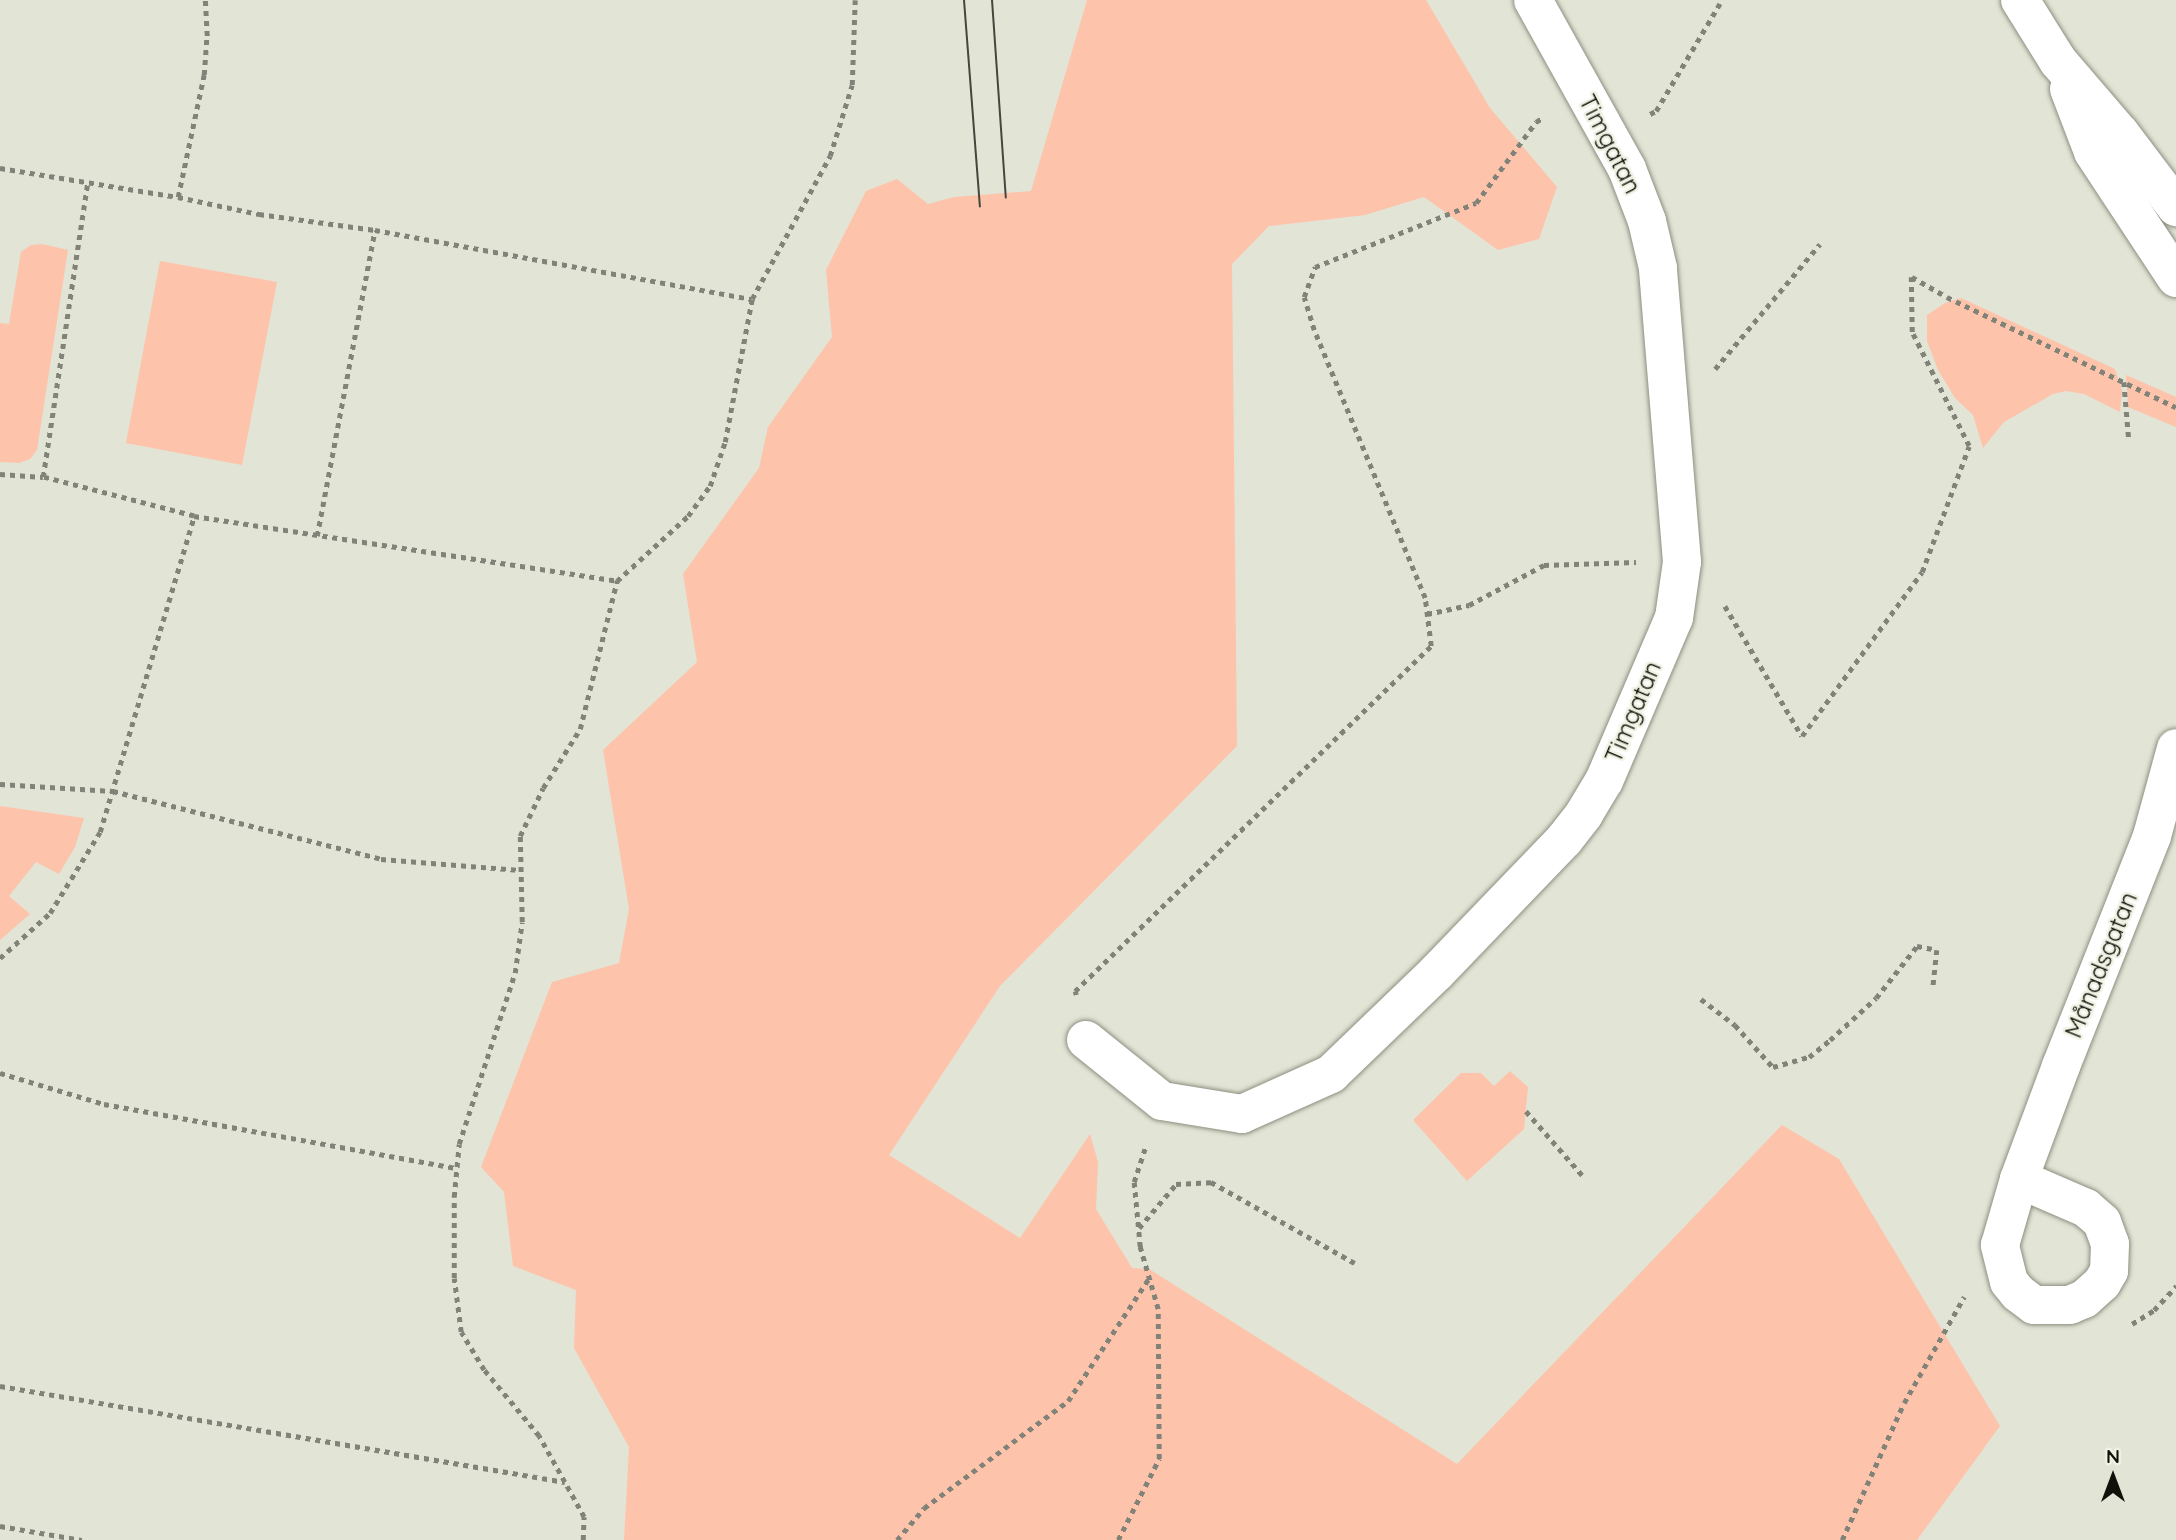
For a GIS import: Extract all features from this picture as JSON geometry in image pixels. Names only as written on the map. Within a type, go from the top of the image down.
[{"type":"street","name":"Timgatan","points":[[1086,1040],[1162,1101],[1242,1114],[1331,1074],[1436,974],[1564,840],[1604,781],[1674,618],[1682,562],[1658,268],[1642,208],[1627,169],[1533,0]]},
{"type":"street","points":[[2020,0],[2058,61],[2120,133],[2176,207]]},
{"type":"street","points":[[2058,61],[2093,152],[2176,278]]},
{"type":"street","name":"Månadsgatan","points":[[2019,1179],[2095,1214],[2108,1234],[2109,1271],[2102,1283],[2084,1299],[2070,1305],[2034,1305],[2009,1282],[2000,1245],[2019,1179],[2152,836],[2176,748]]},
{"type":"path","points":[[178,197],[204,75],[207,36],[205,0]]},
{"type":"path","points":[[583,1540],[584,1517],[539,1436],[484,1370],[461,1332],[454,1278],[459,1144],[473,1091],[515,972],[522,922],[520,836],[543,788],[580,729],[617,582],[688,516],[710,486],[725,442],[752,299],[830,156],[852,85],[855,0]]},
{"type":"path","points":[[1608,136],[1656,111],[1722,0]]},
{"type":"path","points":[[1086,1040],[1075,991],[1431,646],[1425,598],[1314,330],[1304,297],[1315,267],[1476,203],[1536,122],[1548,115]]},
{"type":"path","points":[[0,168],[88,181],[259,214],[375,230],[752,299]]},
{"type":"path","points":[[43,477],[88,181]]},
{"type":"path","points":[[317,536],[375,230]]},
{"type":"path","points":[[1725,359],[1821,244]]},
{"type":"path","points":[[1682,562],[1705,573],[1802,736],[1922,572],[1969,446],[1912,332],[1912,277],[1947,297],[2176,407]]},
{"type":"path","points":[[2124,382],[2129,440]]},
{"type":"path","points":[[0,474],[43,477],[194,516],[617,582]]},
{"type":"path","points":[[0,958],[50,913],[100,832],[194,516]]},
{"type":"path","points":[[1427,614],[1469,605],[1544,565],[1631,562]]},
{"type":"path","points":[[0,784],[113,791],[382,859],[520,870]]},
{"type":"path","points":[[1701,999],[1735,1025],[1773,1067],[1809,1057],[1830,1040],[1876,998],[1917,946],[1937,950],[1933,987]]},
{"type":"path","points":[[0,1073],[104,1104],[457,1168]]},
{"type":"path","points":[[1118,1540],[1159,1459],[1158,1309],[1138,1229],[1134,1182],[1162,1101]]},
{"type":"path","points":[[1526,1111],[1584,1177]]},
{"type":"path","points":[[1138,1229],[1175,1184],[1211,1182],[1355,1263]]},
{"type":"path","points":[[1842,1540],[1915,1382],[1977,1275],[2000,1245]]},
{"type":"path","points":[[897,1540],[925,1508],[1068,1401],[1149,1278]]},
{"type":"path","points":[[0,1386],[565,1482]]},
{"type":"path","points":[[0,1526],[82,1540]]},
{"type":"shaded area","points":[[1087,0],[1426,0],[1490,108],[1557,187],[1539,239],[1498,250],[1424,197],[1365,215],[1269,226],[1232,264],[1237,746],[1000,986],[889,1155],[1020,1238],[1090,1134],[1098,1162],[1096,1209],[1132,1268],[1149,1269],[1457,1464],[1782,1125],[1839,1159],[2000,1426],[1917,1540],[624,1540],[629,1447],[574,1348],[576,1290],[513,1266],[504,1192],[481,1167],[552,982],[619,963],[629,909],[603,750],[697,662],[683,574],[759,468],[768,427],[832,337],[826,270],[866,191],[897,179],[928,204],[954,197],[1031,191]]},
{"type":"shaded area","points":[[42,244],[68,250],[37,450],[30,459],[19,463],[0,462],[0,323],[9,324],[21,252],[31,245]]},
{"type":"shaded area","points":[[160,261],[277,282],[242,465],[126,443]]},
{"type":"shaded area","points":[[1961,298],[2115,369],[2122,390],[2120,412],[2084,394],[2066,391],[2053,394],[2004,422],[1983,448],[1973,415],[1955,398],[1938,370],[1927,341],[1927,315],[1945,303]]},
{"type":"shaded area","points":[[2126,375],[2176,397],[2176,427],[2128,407]]},
{"type":"shaded area","points":[[0,806],[84,818],[75,847],[59,874],[36,862],[9,896],[30,914],[0,940]]},
{"type":"shaded area","points":[[1510,1071],[1528,1087],[1524,1129],[1467,1181],[1413,1120],[1461,1073],[1481,1073],[1494,1086]]},
{"type":"tram line","points":[[964,0],[980,206]]},
{"type":"tram line","points":[[992,0],[1006,198]]}]
